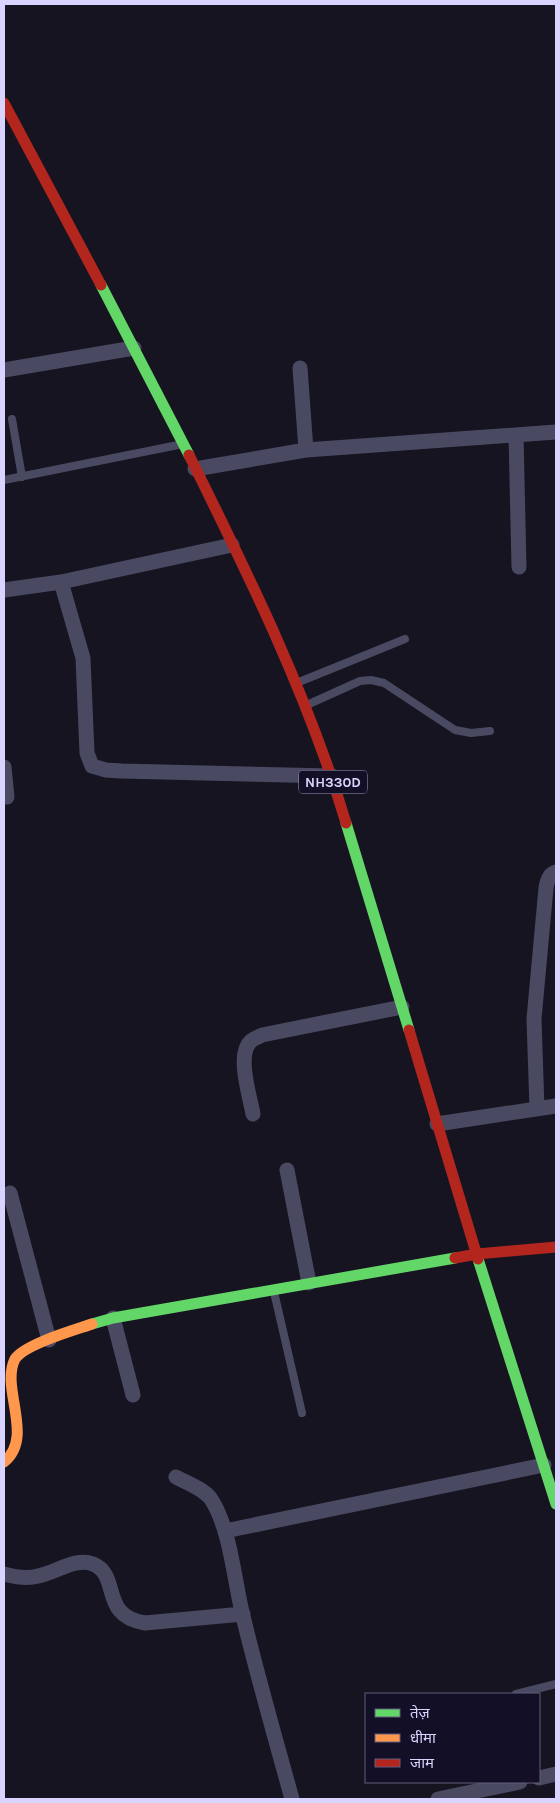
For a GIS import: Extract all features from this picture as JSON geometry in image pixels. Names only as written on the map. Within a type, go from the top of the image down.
[{"type":"main road","name":"NH330D","points":[[4,103],[196,469],[265,613],[332,776],[436,1124],[556,1504]]},
{"type":"main road","points":[[4,1462],[13,1454],[15,1443],[7,1381],[8,1360],[75,1329],[113,1318],[477,1254],[556,1247]]},
{"type":"street","points":[[4,370],[134,348]]},
{"type":"street","points":[[300,368],[306,450]]},
{"type":"street","points":[[196,469],[306,450],[556,432]]},
{"type":"street","points":[[516,434],[519,568]]},
{"type":"street","points":[[4,590],[61,582],[232,545]]},
{"type":"street","points":[[61,582],[83,658],[87,753],[92,766],[106,770],[121,771],[332,776]]},
{"type":"street","points":[[4,768],[7,796]]},
{"type":"street","points":[[537,1109],[535,1001],[547,880],[556,872]]},
{"type":"street","points":[[253,1114],[244,1064],[245,1050],[251,1041],[262,1035],[402,1007]]},
{"type":"street","points":[[436,1124],[556,1106]]},
{"type":"street","points":[[287,1170],[309,1283]]},
{"type":"street","points":[[10,1193],[49,1340]]},
{"type":"street","points":[[113,1318],[133,1395]]},
{"type":"street","points":[[538,1447],[556,1444]]},
{"type":"street","points":[[225,1531],[544,1465]]},
{"type":"street","points":[[176,1477],[210,1497],[225,1531],[243,1614],[292,1799]]},
{"type":"street","points":[[4,1574],[22,1578],[38,1576],[74,1564],[85,1562],[95,1564],[104,1572],[116,1607],[125,1617],[135,1622],[145,1623],[243,1614]]},
{"type":"street","points":[[540,1778],[556,1774]]},
{"type":"street","points":[[438,1799],[515,1783]]},
{"type":"lane","points":[[12,418],[22,476]]},
{"type":"lane","points":[[4,480],[183,444]]},
{"type":"lane","points":[[295,684],[405,640]]},
{"type":"lane","points":[[304,706],[360,681],[371,680],[384,683],[455,730],[471,734],[490,731]]},
{"type":"lane","points":[[274,1290],[302,1413]]},
{"type":"lane","points":[[520,1693],[556,1684]]},
{"type":"traffic: fast","points":[[101,285],[189,455]]},
{"type":"traffic: fast","points":[[346,823],[409,1030]]},
{"type":"traffic: fast","points":[[92,1324],[113,1318],[455,1258]]},
{"type":"traffic: fast","points":[[478,1259],[556,1504]]},
{"type":"traffic: slow","points":[[4,1462],[13,1452],[17,1439],[11,1384],[11,1371],[15,1359],[20,1353],[39,1343],[92,1324]]},
{"type":"traffic: jam","points":[[4,103],[101,285]]},
{"type":"traffic: jam","points":[[189,455],[255,590],[295,682],[314,728],[346,823]]},
{"type":"traffic: jam","points":[[409,1030],[478,1259]]},
{"type":"traffic: jam","points":[[455,1258],[477,1254],[556,1247]]}]
